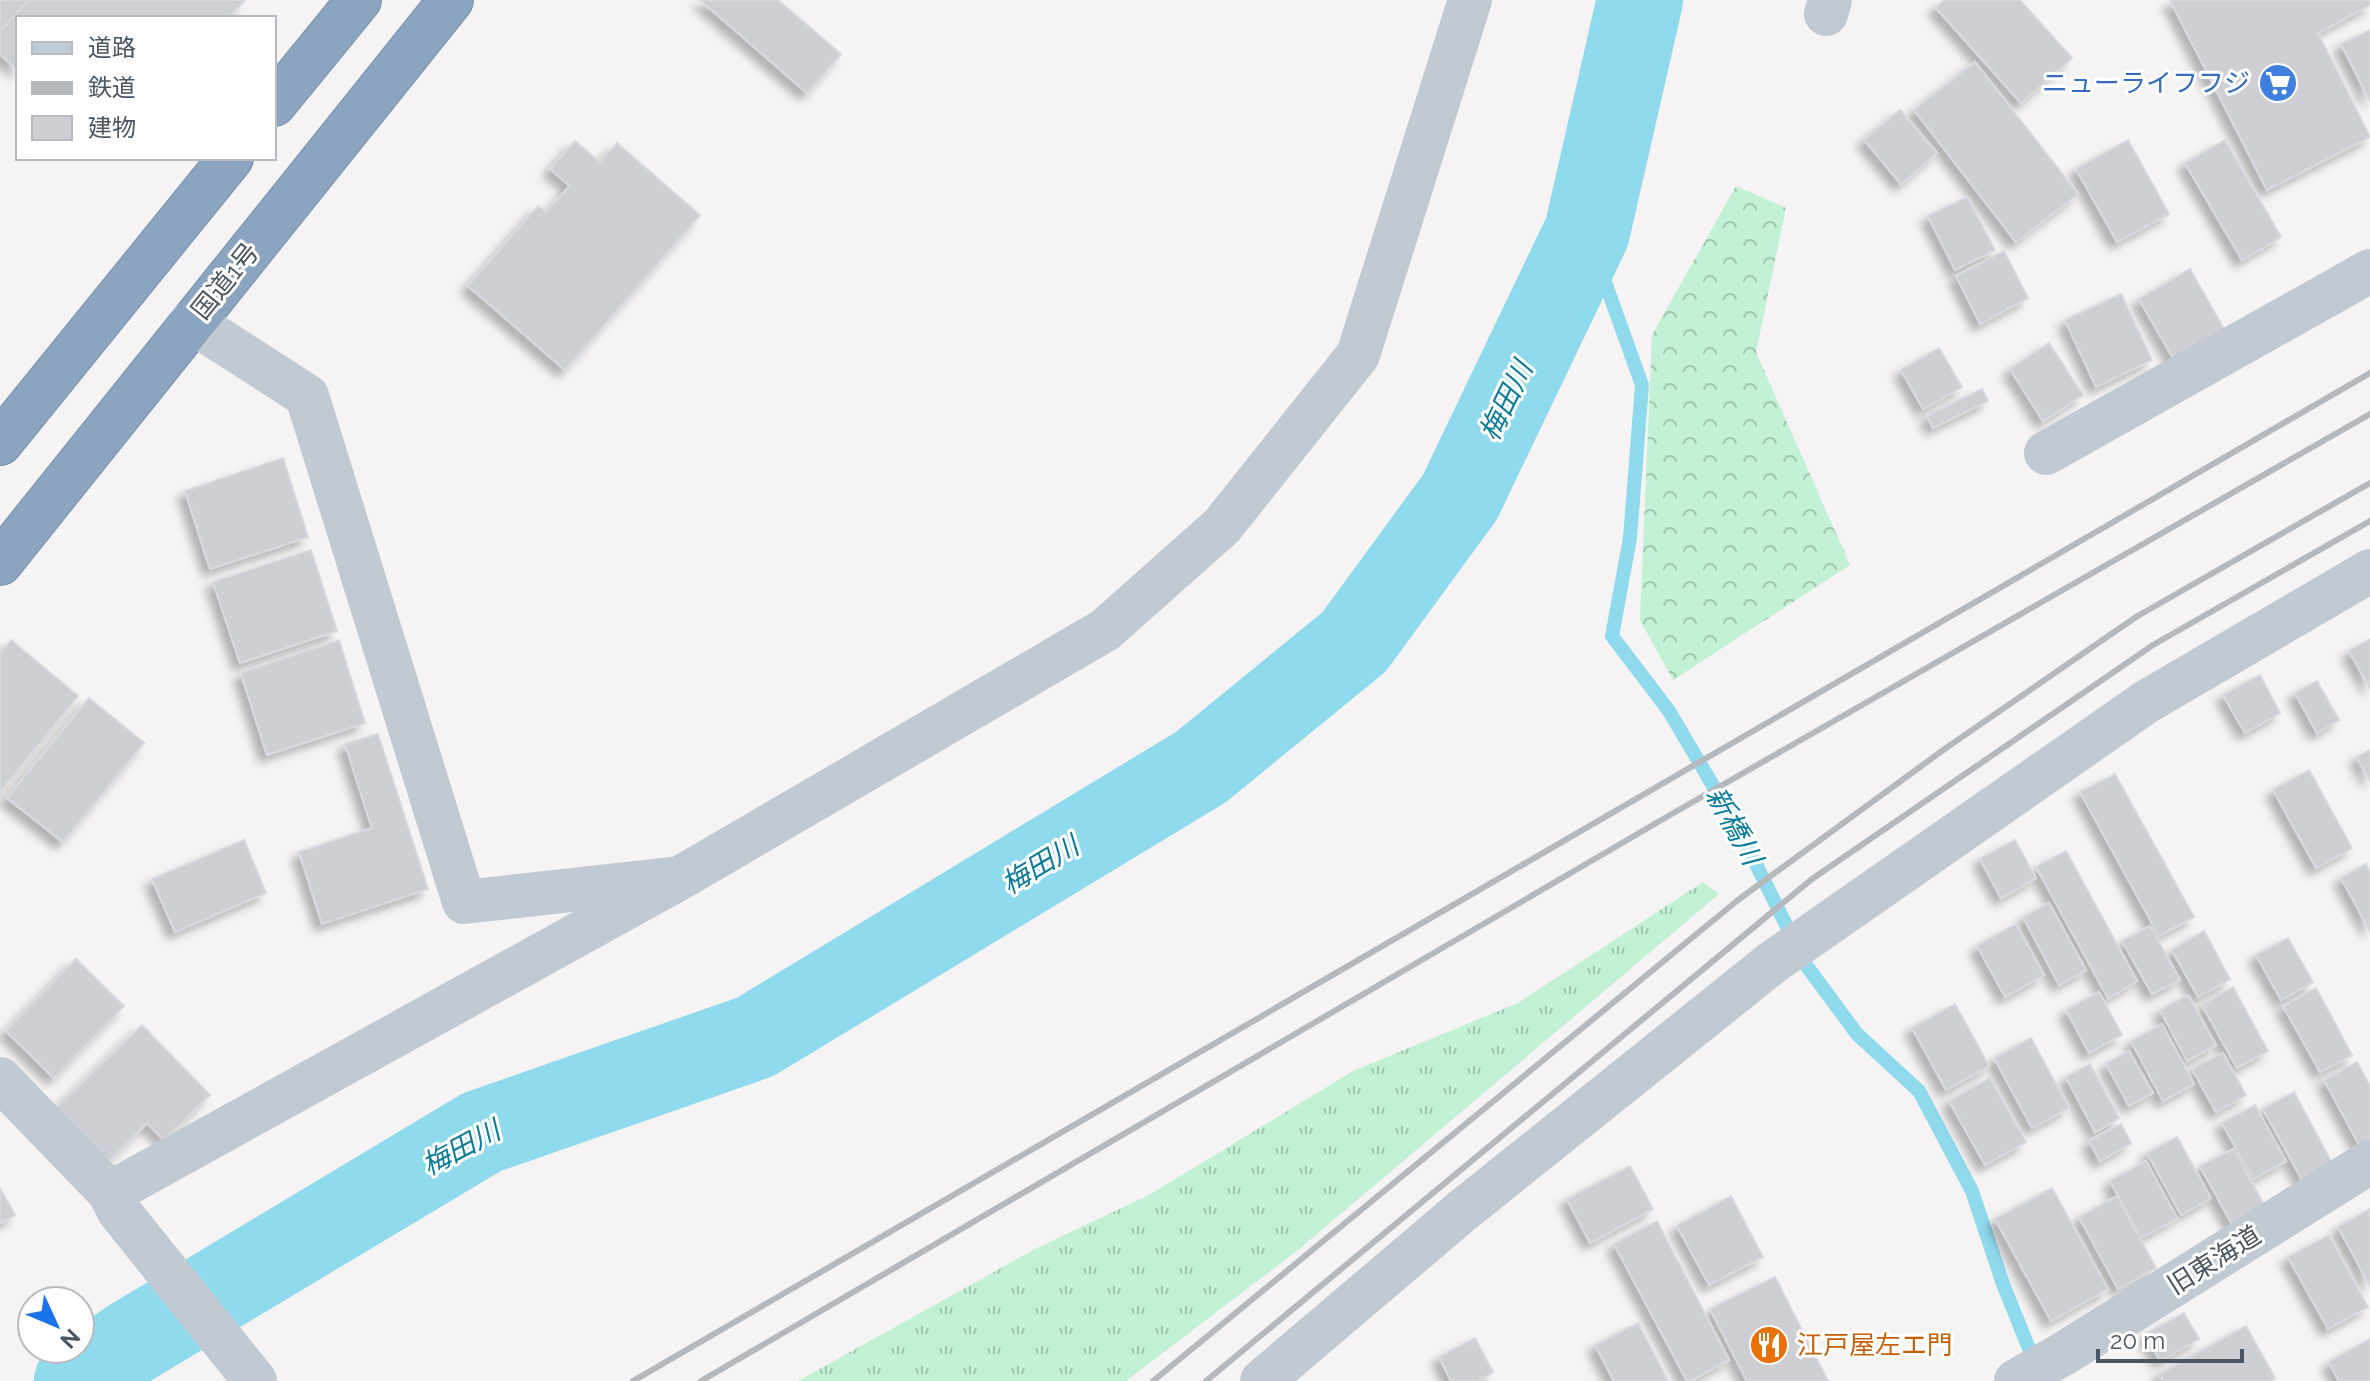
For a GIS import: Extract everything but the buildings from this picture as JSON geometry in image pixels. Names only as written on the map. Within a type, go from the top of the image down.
[{"type":"highway","points":[[276,102],[359,0]]},
{"type":"highway","name":"国道1号","points":[[0,563],[451,0]]},
{"type":"highway","points":[[0,443],[229,160]]},
{"type":"street","points":[[114,1202],[1105,630],[1222,526],[1358,355],[1470,0]]},
{"type":"street","points":[[2046,453],[2370,271]]},
{"type":"street","points":[[192,322],[307,396],[464,902],[680,878]]},
{"type":"street","points":[[1262,1381],[1462,1211],[1773,962],[2146,702],[2370,571]]},
{"type":"street","points":[[0,1079],[114,1202],[255,1381]]},
{"type":"street","name":"旧東海道","points":[[2016,1381],[2370,1162]]},
{"type":"green space","points":[[1736,186],[1786,208],[1756,352],[1850,565],[1673,680],[1640,620],[1652,335]]},
{"type":"green space","points":[[1703,882],[1719,894],[1298,1250],[1126,1381],[798,1381],[1037,1248],[1149,1195],[1353,1071],[1518,1003]]},
{"type":"waterway","name":"梅田川","points":[[77,1381],[130,1343],[482,1132],[755,1037],[1201,767],[1354,642],[1460,497],[1587,232],[1640,0]]},
{"type":"waterway","name":"新橋川","points":[[1587,232],[1642,385],[1630,538],[1612,636],[1669,711],[1738,828],[1806,965],[1857,1034],[1919,1091],[1972,1191],[2003,1284],[2036,1366]]},
{"type":"railway","points":[[633,1381],[2370,373]]},
{"type":"railway","points":[[701,1381],[1670,815],[2370,414]]},
{"type":"railway","points":[[1153,1381],[1738,900],[1946,748],[2136,617],[2370,483]]},
{"type":"railway","points":[[1206,1381],[1812,879],[2153,645],[2370,521]]},
{"type":"place","name":"ニューライフフジ","points":[[2278,83]]},
{"type":"place","name":"江戸屋左エ門","points":[[1769,1345]]}]
